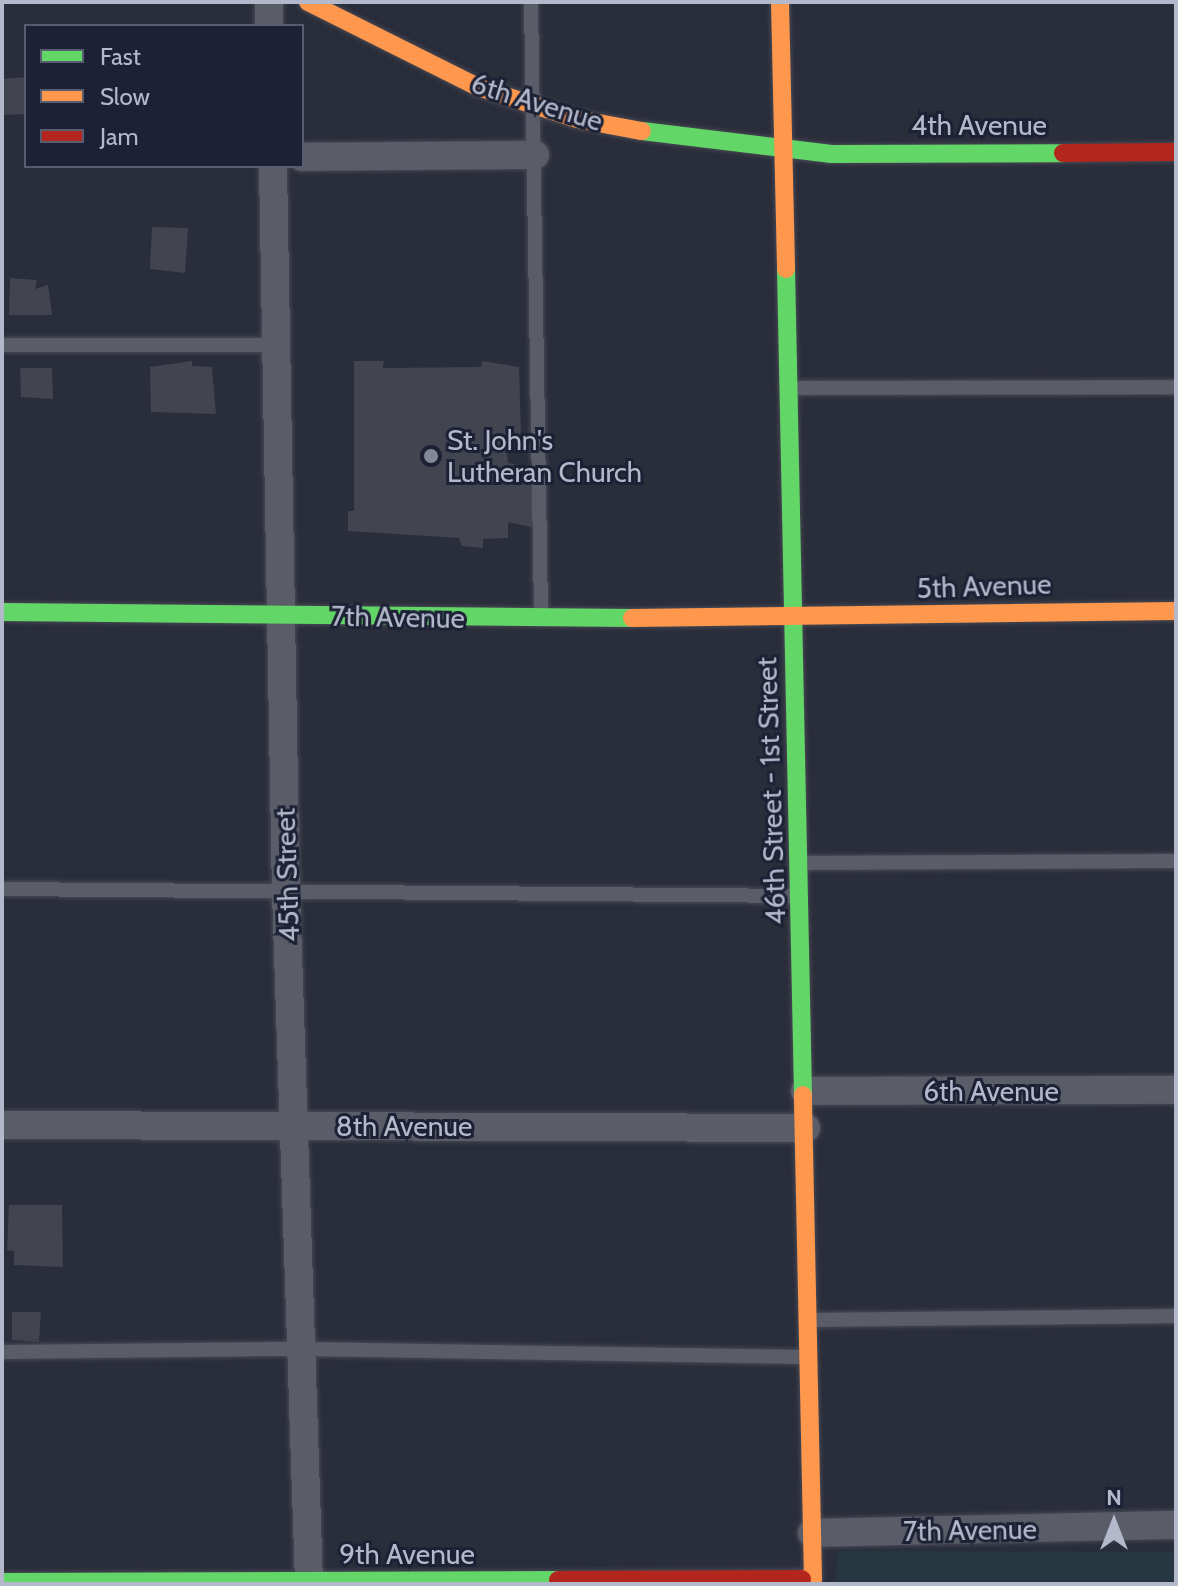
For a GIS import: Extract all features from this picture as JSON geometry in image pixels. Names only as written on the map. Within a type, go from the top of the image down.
[{"type":"street","points":[[269,2],[269,24]]},
{"type":"street","name":"6th Avenue","points":[[308,2],[432,67],[534,106],[626,129],[783,147]]},
{"type":"street","name":"46th Street - 1st Street","points":[[780,2],[811,1320],[813,1579]]},
{"type":"street","name":"4th Avenue","points":[[783,147],[832,154],[1176,152]]},
{"type":"street","name":"6th Avenue","points":[[304,157],[535,155]]},
{"type":"street","name":"45th Street","points":[[273,168],[286,893],[298,1125],[309,1583]]},
{"type":"street","name":"5th Avenue","points":[[794,620],[1176,611]]},
{"type":"street","name":"7th Avenue","points":[[2,612],[541,620],[794,620]]},
{"type":"street","name":"6th Avenue","points":[[805,1091],[1176,1090]]},
{"type":"street","name":"8th Avenue","points":[[2,1125],[806,1128]]},
{"type":"street","name":"7th Avenue","points":[[812,1533],[1176,1525]]},
{"type":"street","name":"9th Avenue","points":[[2,1582],[813,1579]]},
{"type":"lane","points":[[531,2],[541,620]]},
{"type":"lane","points":[[2,345],[277,345]]},
{"type":"lane","points":[[788,388],[1176,387]]},
{"type":"lane","points":[[800,863],[1176,861]]},
{"type":"lane","points":[[2,889],[802,896]]},
{"type":"lane","points":[[811,1320],[1176,1316]]},
{"type":"lane","points":[[2,1352],[303,1349],[811,1357]]},
{"type":"shaded area","points":[[838,1551],[1176,1552],[1176,1584],[835,1584]]},
{"type":"building","points":[[24,77],[24,114],[2,115],[2,79]]},
{"type":"building","points":[[152,227],[188,228],[185,273],[150,269]]},
{"type":"building","points":[[10,278],[37,280],[35,289],[48,285],[52,315],[9,315]]},
{"type":"building","points":[[192,361],[192,366],[212,367],[216,414],[151,412],[150,367]]},
{"type":"building","name":"St. John's Lutheran Church","points":[[354,361],[384,361],[383,368],[481,367],[482,361],[519,367],[521,437],[514,439],[514,450],[507,448],[508,463],[534,468],[535,528],[508,522],[508,538],[483,539],[483,548],[462,546],[459,538],[348,531],[348,511],[354,511]]},
{"type":"building","points":[[20,368],[52,368],[53,399],[21,397]]},
{"type":"building","points":[[9,1205],[62,1205],[63,1267],[14,1265],[14,1251],[7,1250]]},
{"type":"building","points":[[12,1312],[41,1312],[39,1342],[12,1340]]},
{"type":"traffic: fast","points":[[642,131],[832,154],[1063,153]]},
{"type":"traffic: fast","points":[[786,269],[803,1095]]},
{"type":"traffic: fast","points":[[2,612],[632,618]]},
{"type":"traffic: fast","points":[[2,1582],[558,1580]]},
{"type":"traffic: slow","points":[[308,2],[478,87],[577,119],[642,131]]},
{"type":"traffic: slow","points":[[780,2],[786,269]]},
{"type":"traffic: slow","points":[[632,618],[1176,611]]},
{"type":"traffic: slow","points":[[802,1579],[813,1579],[803,1095]]},
{"type":"traffic: jam","points":[[1063,153],[1176,152]]},
{"type":"traffic: jam","points":[[558,1580],[802,1579]]},
{"type":"place","name":"St. John's Lutheran Church","points":[[431,456]]}]
